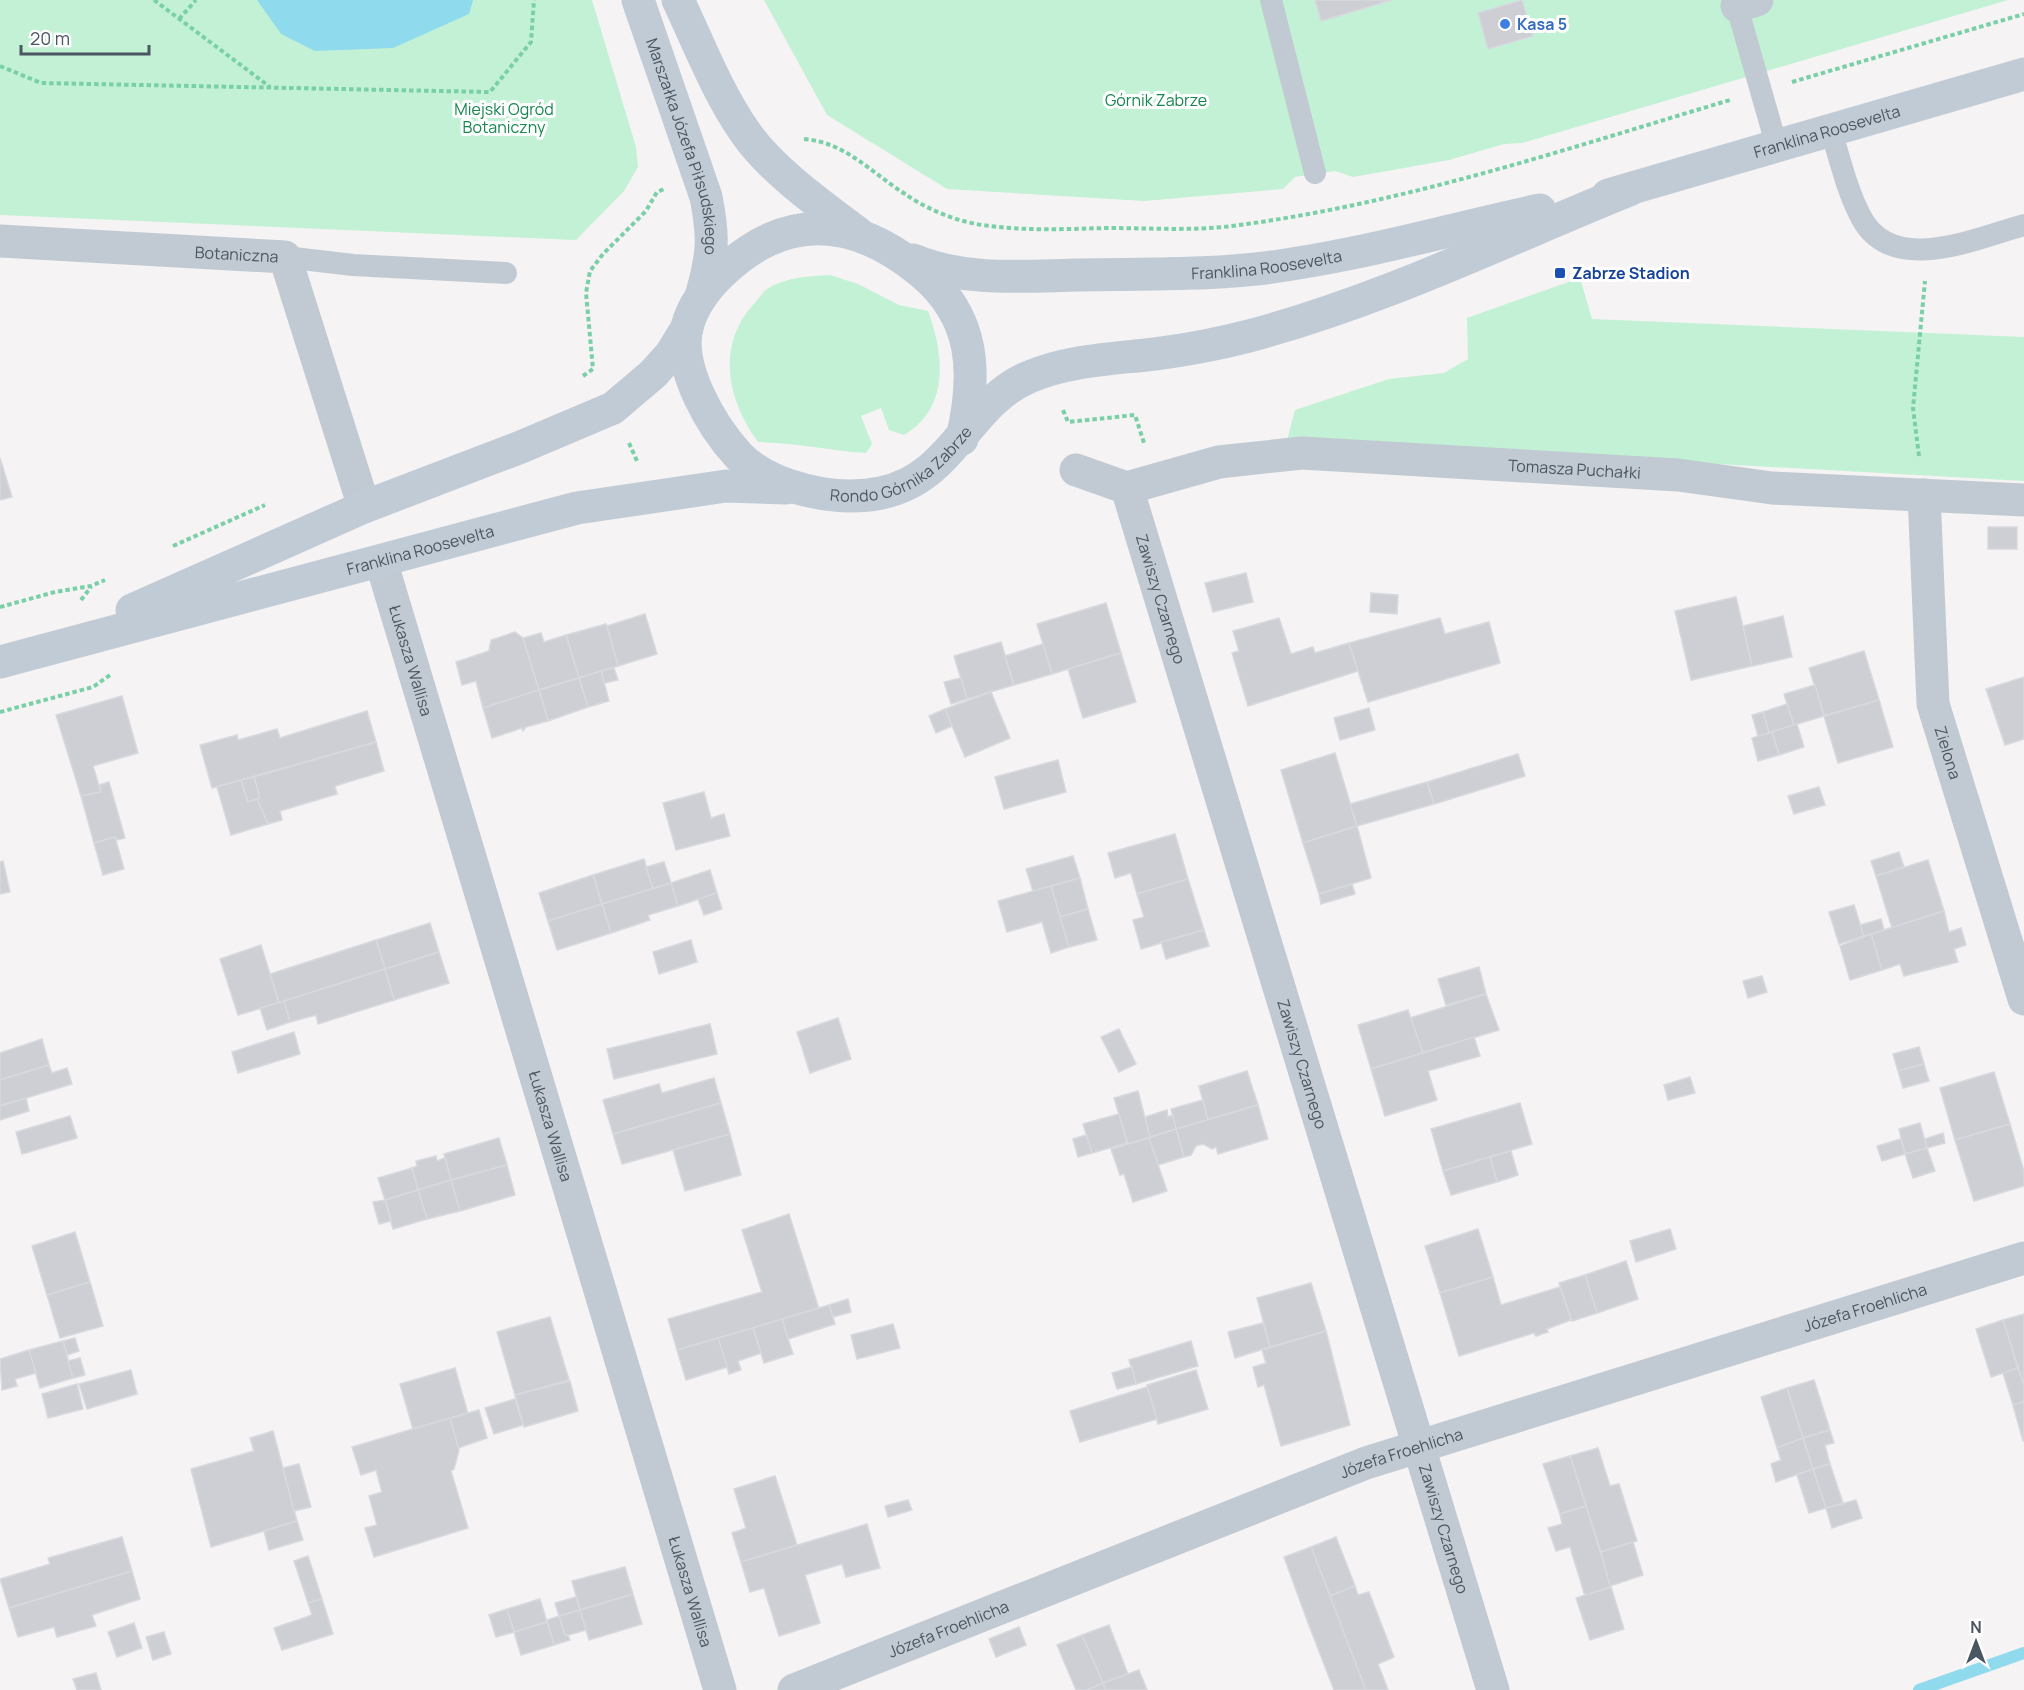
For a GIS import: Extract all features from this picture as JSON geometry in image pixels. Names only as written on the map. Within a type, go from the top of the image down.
[{"type":"street","name":"Marszałka Józefa Piłsudskiego","points":[[638,0],[712,225],[712,259],[702,295]]},
{"type":"street","points":[[678,0],[726,101],[746,133],[803,192],[858,233]]},
{"type":"street","name":"Franklina Roosevelta","points":[[900,255],[934,269],[983,276],[1190,273],[1255,269],[1336,256],[1629,190],[2024,74]]},
{"type":"street","name":"Franklina Roosevelta","points":[[962,439],[1002,392],[1029,377],[1073,364],[1178,351],[1217,343],[1331,312],[1387,293],[1629,190]]},
{"type":"street","name":"Rondo Górnika Zabrze","points":[[825,229],[858,233],[900,255],[937,285],[955,310],[967,337],[971,374],[969,408],[962,439],[927,473],[909,484],[884,493],[854,497],[830,495],[804,489],[770,476],[745,461],[726,442],[709,417],[696,387],[688,360],[687,328],[702,295],[746,251],[772,238],[795,231],[825,229]]},
{"type":"street","name":"Botaniczna","points":[[0,242],[285,257],[364,507]]},
{"type":"street","name":"Franklina Roosevelta","points":[[43,649],[364,507],[540,439],[613,408],[653,374],[671,354],[687,328]]},
{"type":"street","name":"Tomasza Puchałki","points":[[1127,488],[1219,462],[1302,453],[1678,475],[1772,488],[2024,500]]},
{"type":"street","points":[[1076,470],[1127,488]]},
{"type":"street","name":"Franklina Roosevelta","points":[[0,662],[554,513],[685,490],[726,486],[804,489]]},
{"type":"street","name":"Zawiszy Czarnego","points":[[1127,488],[1493,1690]]},
{"type":"street","name":"Zielona","points":[[1924,495],[1933,704],[2024,999]]},
{"type":"street","name":"Łukasza Wallisa","points":[[381,561],[720,1690]]},
{"type":"street","name":"Józefa Froehlicha","points":[[794,1690],[1366,1463],[2024,1258]]},
{"type":"lane","points":[[1270,0],[1315,173]]},
{"type":"lane","points":[[1743,2],[1761,91],[1778,147]]},
{"type":"lane","points":[[1831,131],[1857,209],[1867,228],[1885,243],[1905,250],[1929,250],[2024,225]]},
{"type":"lane","points":[[285,257],[352,265],[506,273]]},
{"type":"path","points":[[154,0],[270,87]]},
{"type":"path","points":[[179,19],[196,0]]},
{"type":"path","points":[[0,66],[41,83],[490,92],[531,42],[534,0]]},
{"type":"path","points":[[762,151],[789,138],[819,141],[849,154],[903,194],[927,207],[957,220],[988,226],[1028,229],[1230,226],[1324,211],[1427,189],[2024,14]]},
{"type":"path","points":[[574,381],[594,369],[586,293],[590,271],[603,254],[646,211],[657,192],[698,177]]},
{"type":"path","points":[[1924,495],[1913,408],[1929,250]]},
{"type":"path","points":[[1063,410],[1068,422],[1135,415],[1144,444],[1133,448],[1127,488]]},
{"type":"path","points":[[165,551],[217,524],[269,504]]},
{"type":"path","points":[[0,607],[55,592],[91,586],[112,577]]},
{"type":"path","points":[[0,712],[93,687],[111,674]]},
{"type":"green space","name":"Miejski Ogród Botaniczny","points":[[0,0],[592,0],[636,147],[638,167],[624,191],[576,240],[0,215]]},
{"type":"green space","name":"Górnik Zabrze","points":[[764,0],[2008,0],[1522,143],[1504,144],[1449,160],[1353,177],[1335,171],[1295,177],[1283,189],[1144,201],[947,189],[827,115]]},
{"type":"green space","points":[[830,275],[858,284],[899,305],[928,311],[940,362],[936,395],[919,424],[904,435],[889,430],[881,408],[861,416],[872,444],[866,453],[758,442],[739,409],[730,374],[730,356],[741,322],[763,293],[774,285],[798,278]]},
{"type":"green space","points":[[1580,278],[1592,319],[2024,337],[2024,481],[1287,440],[1295,410],[1389,379],[1444,373],[1468,359],[1467,318]]},
{"type":"water","points":[[257,0],[473,0],[469,14],[393,48],[315,51],[281,34]]},
{"type":"building","points":[[1315,0],[1392,0],[1321,21]]},
{"type":"building","points":[[1522,0],[1533,36],[1488,49],[1478,13]]},
{"type":"building","points":[[0,458],[12,497],[0,500]]},
{"type":"building","points":[[1988,527],[2017,527],[2017,549],[1988,549]]},
{"type":"building","points":[[1246,573],[1253,602],[1213,612],[1205,583]]},
{"type":"building","points":[[1371,593],[1398,595],[1397,614],[1370,612]]},
{"type":"building","points":[[1736,597],[1752,666],[1691,680],[1675,611]]},
{"type":"building","points":[[1106,603],[1121,653],[1052,674],[1037,624]]},
{"type":"building","points":[[645,614],[657,654],[618,666],[607,626]]},
{"type":"building","points":[[1783,616],[1792,657],[1752,666],[1743,626]]},
{"type":"building","points":[[1279,618],[1291,654],[1313,647],[1315,653],[1349,643],[1358,671],[1248,706],[1232,653],[1239,651],[1233,631]]},
{"type":"building","points":[[1440,618],[1445,634],[1489,622],[1500,663],[1368,702],[1349,643]]},
{"type":"building","points":[[606,624],[618,666],[579,678],[566,635]]},
{"type":"building","points":[[515,632],[523,638],[539,690],[483,708],[476,681],[462,685],[456,662],[489,651],[491,640]]},
{"type":"building","points":[[541,633],[544,642],[566,635],[579,678],[539,690],[523,638]]},
{"type":"building","points":[[1001,642],[1014,685],[967,699],[954,656]]},
{"type":"building","points":[[1043,644],[1052,674],[1014,685],[1005,656]]},
{"type":"building","points":[[1864,651],[1879,700],[1824,716],[1809,668]]},
{"type":"building","points":[[1121,653],[1136,702],[1083,718],[1068,669]]},
{"type":"building","points":[[614,668],[618,680],[604,683],[601,671]]},
{"type":"building","points":[[601,671],[609,701],[588,707],[579,678]]},
{"type":"building","points":[[2024,677],[2024,739],[2005,745],[1986,689]]},
{"type":"building","points":[[579,678],[588,707],[548,721],[539,690]]},
{"type":"building","points":[[961,678],[967,699],[951,704],[944,682]]},
{"type":"building","points":[[1815,685],[1824,716],[1794,725],[1784,694]]},
{"type":"building","points":[[539,690],[548,721],[526,727],[523,731],[522,728],[492,738],[483,708]]},
{"type":"building","points":[[991,692],[1010,738],[965,757],[945,709]]},
{"type":"building","points":[[122,696],[138,753],[93,766],[101,792],[81,796],[56,715]]},
{"type":"building","points":[[1879,700],[1893,747],[1838,763],[1824,716]]},
{"type":"building","points":[[1787,704],[1794,725],[1769,733],[1763,712]]},
{"type":"building","points":[[1369,708],[1375,730],[1340,740],[1334,718]]},
{"type":"building","points":[[945,709],[952,726],[936,733],[929,716]]},
{"type":"building","points":[[367,711],[376,742],[212,788],[200,745],[237,735],[238,740],[277,729],[280,738]]},
{"type":"building","points":[[1763,712],[1769,733],[1758,736],[1752,715]]},
{"type":"building","points":[[1797,724],[1804,747],[1779,755],[1772,732]]},
{"type":"building","points":[[1772,732],[1779,755],[1758,761],[1752,738]]},
{"type":"building","points":[[376,742],[384,771],[335,786],[337,794],[280,811],[282,820],[268,824],[257,799],[260,798],[254,777]]},
{"type":"building","points":[[1335,753],[1357,826],[1303,843],[1281,770]]},
{"type":"building","points":[[1518,754],[1525,776],[1434,804],[1427,782]]},
{"type":"building","points":[[1058,760],[1066,792],[1004,809],[995,777]]},
{"type":"building","points":[[254,777],[260,798],[248,802],[241,780]]},
{"type":"building","points":[[241,780],[248,802],[257,799],[268,824],[231,835],[217,787]]},
{"type":"building","points":[[109,782],[125,838],[116,840],[115,837],[94,843],[81,796],[101,792],[99,785]]},
{"type":"building","points":[[1427,782],[1434,804],[1357,826],[1350,804]]},
{"type":"building","points":[[1819,787],[1825,805],[1794,814],[1788,796]]},
{"type":"building","points":[[704,792],[711,818],[724,814],[730,836],[676,850],[663,803]]},
{"type":"building","points":[[1357,826],[1371,878],[1319,894],[1303,843]]},
{"type":"building","points":[[1175,834],[1188,879],[1137,894],[1131,873],[1115,878],[1108,853]]},
{"type":"building","points":[[115,837],[124,869],[103,875],[94,843]]},
{"type":"building","points":[[1899,852],[1904,867],[1876,876],[1871,861]]},
{"type":"building","points":[[1073,856],[1080,878],[1033,891],[1026,869]]},
{"type":"building","points":[[644,859],[653,889],[602,904],[593,875]]},
{"type":"building","points":[[1928,860],[1944,911],[1892,928],[1876,876]]},
{"type":"building","points":[[3,861],[10,892],[0,894],[0,862]]},
{"type":"building","points":[[664,862],[671,883],[653,889],[646,867]]},
{"type":"building","points":[[710,870],[717,893],[678,906],[671,883]]},
{"type":"building","points":[[593,875],[602,904],[548,921],[539,893]]},
{"type":"building","points":[[1080,878],[1088,909],[1060,917],[1051,886]]},
{"type":"building","points":[[1188,879],[1204,930],[1141,949],[1133,920],[1144,917],[1137,894]]},
{"type":"building","points":[[671,883],[678,906],[648,915],[650,920],[611,933],[602,904]]},
{"type":"building","points":[[1352,884],[1355,894],[1321,904],[1319,894]]},
{"type":"building","points":[[1051,886],[1069,947],[1051,953],[1042,922],[1007,932],[998,901]]},
{"type":"building","points":[[717,893],[722,909],[704,915],[698,899]]},
{"type":"building","points":[[602,904],[611,933],[557,950],[548,921]]},
{"type":"building","points":[[1854,905],[1864,936],[1839,944],[1829,912]]},
{"type":"building","points":[[1088,909],[1097,940],[1069,947],[1060,917]]},
{"type":"building","points":[[1944,911],[1949,932],[1961,928],[1966,945],[1954,949],[1958,962],[1904,976],[1900,964],[1882,970],[1871,934]]},
{"type":"building","points":[[1881,919],[1884,930],[1864,936],[1860,925]]},
{"type":"building","points":[[430,923],[439,952],[385,969],[376,940]]},
{"type":"building","points":[[1204,930],[1209,946],[1166,959],[1161,942]]},
{"type":"building","points":[[1871,934],[1882,970],[1850,980],[1840,946]]},
{"type":"building","points":[[376,940],[385,969],[279,1003],[270,974]]},
{"type":"building","points":[[691,940],[697,962],[659,974],[653,952]]},
{"type":"building","points":[[261,945],[279,1003],[238,1015],[220,959]]},
{"type":"building","points":[[439,952],[449,983],[394,1000],[385,969]]},
{"type":"building","points":[[1479,967],[1486,994],[1446,1005],[1438,979]]},
{"type":"building","points":[[385,969],[394,1000],[318,1024],[316,1015],[290,1022],[284,1001]]},
{"type":"building","points":[[1762,976],[1767,992],[1748,998],[1743,981]]},
{"type":"building","points":[[1486,994],[1499,1030],[1423,1053],[1410,1018]]},
{"type":"building","points":[[284,1001],[290,1022],[267,1030],[260,1008]]},
{"type":"building","points":[[1408,1010],[1423,1053],[1371,1069],[1358,1025]]},
{"type":"building","points":[[838,1018],[851,1059],[810,1073],[797,1032]]},
{"type":"building","points":[[710,1024],[717,1054],[614,1079],[607,1049]]},
{"type":"building","points":[[1119,1029],[1136,1064],[1119,1072],[1101,1037]]},
{"type":"building","points":[[294,1032],[300,1054],[238,1073],[232,1052]]},
{"type":"building","points":[[1474,1037],[1480,1056],[1428,1071],[1437,1100],[1385,1116],[1371,1069]]},
{"type":"building","points":[[42,1039],[49,1065],[0,1080],[0,1053]]},
{"type":"building","points":[[1919,1047],[1924,1064],[1898,1071],[1893,1054]]},
{"type":"building","points":[[1924,1064],[1929,1081],[1903,1088],[1898,1071]]},
{"type":"building","points":[[49,1065],[52,1073],[67,1068],[72,1084],[0,1106],[0,1080]]},
{"type":"building","points":[[1247,1071],[1258,1105],[1208,1120],[1199,1086]]},
{"type":"building","points":[[1994,1072],[2010,1124],[1955,1140],[1940,1088]]},
{"type":"building","points":[[1690,1077],[1695,1093],[1668,1100],[1664,1085]]},
{"type":"building","points":[[714,1078],[721,1103],[613,1134],[603,1100],[659,1084],[662,1093]]},
{"type":"building","points":[[1138,1091],[1150,1137],[1128,1144],[1114,1098]]},
{"type":"building","points":[[26,1098],[29,1111],[0,1120],[0,1106]]},
{"type":"building","points":[[1203,1100],[1208,1120],[1176,1129],[1171,1109]]},
{"type":"building","points":[[721,1103],[730,1134],[622,1164],[613,1134]]},
{"type":"building","points":[[1520,1103],[1532,1144],[1443,1171],[1431,1129]]},
{"type":"building","points":[[1258,1105],[1268,1139],[1218,1154],[1216,1147],[1212,1149],[1203,1144],[1196,1146],[1191,1155],[1184,1157],[1176,1129]]},
{"type":"building","points":[[1167,1110],[1168,1117],[1173,1115],[1176,1129],[1150,1137],[1145,1117]]},
{"type":"building","points":[[1119,1114],[1127,1143],[1092,1153],[1083,1124]]},
{"type":"building","points":[[70,1116],[77,1138],[22,1154],[16,1132]]},
{"type":"building","points":[[1920,1123],[1927,1148],[1905,1154],[1899,1129]]},
{"type":"building","points":[[2010,1124],[2024,1171],[2024,1186],[1974,1201],[1955,1140]]},
{"type":"building","points":[[1176,1129],[1184,1157],[1158,1165],[1149,1138]]},
{"type":"building","points":[[1943,1133],[1945,1143],[1927,1148],[1925,1139]]},
{"type":"building","points":[[730,1134],[741,1175],[685,1191],[673,1150]]},
{"type":"building","points":[[1086,1135],[1092,1153],[1078,1157],[1073,1139]]},
{"type":"building","points":[[499,1138],[507,1165],[451,1180],[444,1154]]},
{"type":"building","points":[[1149,1138],[1167,1191],[1133,1202],[1124,1174],[1120,1175],[1111,1149]]},
{"type":"building","points":[[1901,1139],[1905,1154],[1882,1161],[1877,1146]]},
{"type":"building","points":[[1927,1148],[1935,1171],[1913,1178],[1905,1154]]},
{"type":"building","points":[[1511,1151],[1518,1175],[1497,1182],[1490,1157]]},
{"type":"building","points":[[436,1156],[437,1161],[445,1158],[451,1180],[418,1190],[412,1168],[417,1166],[416,1161]]},
{"type":"building","points":[[1490,1157],[1497,1182],[1451,1195],[1443,1171]]},
{"type":"building","points":[[507,1165],[515,1195],[460,1211],[451,1180]]},
{"type":"building","points":[[412,1168],[418,1190],[385,1200],[378,1178]]},
{"type":"building","points":[[451,1180],[460,1211],[427,1219],[418,1190]]},
{"type":"building","points":[[418,1190],[427,1219],[393,1229],[385,1200]]},
{"type":"building","points":[[385,1200],[391,1221],[379,1224],[373,1202]]},
{"type":"building","points":[[789,1214],[819,1309],[677,1350],[668,1319],[762,1292],[742,1230]]},
{"type":"building","points":[[1478,1229],[1493,1277],[1440,1293],[1425,1246]]},
{"type":"building","points":[[1670,1229],[1676,1249],[1636,1262],[1630,1241]]},
{"type":"building","points":[[75,1232],[90,1282],[47,1295],[32,1246]]},
{"type":"building","points":[[1626,1261],[1638,1299],[1597,1313],[1585,1275]]},
{"type":"building","points":[[1585,1275],[1597,1313],[1572,1321],[1559,1283]]},
{"type":"building","points":[[1493,1277],[1501,1305],[1560,1287],[1571,1320],[1536,1336],[1534,1333],[1459,1356],[1440,1293]]},
{"type":"building","points":[[90,1282],[103,1326],[60,1338],[47,1295]]},
{"type":"building","points":[[1311,1283],[1326,1331],[1270,1347],[1257,1298]]},
{"type":"building","points":[[848,1299],[851,1312],[833,1317],[829,1305]]},
{"type":"building","points":[[829,1305],[835,1324],[788,1339],[782,1319]]},
{"type":"building","points":[[2024,1314],[2024,1386],[2003,1320]]},
{"type":"building","points":[[550,1317],[569,1380],[515,1395],[497,1332]]},
{"type":"building","points":[[782,1319],[793,1354],[764,1363],[753,1328]]},
{"type":"building","points":[[2003,1320],[2018,1368],[1991,1377],[1976,1329]]},
{"type":"building","points":[[1263,1323],[1270,1347],[1235,1358],[1228,1332]]},
{"type":"building","points":[[893,1324],[900,1348],[857,1359],[851,1335]]},
{"type":"building","points":[[753,1328],[761,1353],[738,1361],[741,1370],[729,1374],[718,1338]]},
{"type":"building","points":[[1326,1331],[1350,1425],[1281,1446],[1264,1385],[1258,1387],[1253,1367],[1266,1363],[1262,1350]]},
{"type":"building","points":[[75,1338],[79,1351],[67,1355],[63,1341]]},
{"type":"building","points":[[718,1338],[727,1367],[686,1380],[677,1350]]},
{"type":"building","points":[[63,1341],[73,1378],[40,1388],[29,1350]]},
{"type":"building","points":[[1191,1341],[1198,1366],[1136,1384],[1129,1360]]},
{"type":"building","points":[[29,1350],[36,1373],[15,1379],[17,1386],[2,1390],[0,1359]]},
{"type":"building","points":[[80,1358],[85,1375],[73,1378],[68,1361]]},
{"type":"building","points":[[1132,1367],[1136,1384],[1117,1389],[1112,1373]]},
{"type":"building","points":[[455,1368],[468,1414],[413,1429],[400,1384]]},
{"type":"building","points":[[2018,1368],[2024,1386],[2024,1402],[2013,1405],[2003,1373]]},
{"type":"building","points":[[131,1370],[137,1394],[87,1409],[79,1384]]},
{"type":"building","points":[[1196,1370],[1208,1409],[1158,1424],[1147,1385]]},
{"type":"building","points":[[1814,1380],[1830,1430],[1803,1438],[1787,1388]]},
{"type":"building","points":[[570,1381],[578,1411],[524,1427],[515,1395]]},
{"type":"building","points":[[77,1384],[83,1409],[48,1418],[42,1394]]},
{"type":"building","points":[[1147,1387],[1157,1419],[1080,1442],[1070,1411]]},
{"type":"building","points":[[1787,1388],[1803,1438],[1777,1448],[1761,1397]]},
{"type":"building","points":[[515,1399],[523,1425],[494,1434],[485,1408]]},
{"type":"building","points":[[2024,1402],[2024,1441],[2023,1441],[2013,1405]]},
{"type":"building","points":[[479,1410],[487,1438],[458,1448],[450,1418]]},
{"type":"building","points":[[450,1418],[459,1450],[454,1469],[451,1471],[468,1528],[374,1557],[365,1528],[377,1525],[369,1496],[382,1492],[376,1470],[361,1475],[352,1447]]},
{"type":"building","points":[[1830,1430],[1834,1443],[1825,1445],[1830,1464],[1813,1469],[1803,1438]]},
{"type":"building","points":[[273,1431],[297,1521],[211,1547],[191,1469],[254,1451],[250,1438]]},
{"type":"building","points":[[1803,1438],[1813,1469],[1776,1482],[1771,1464],[1781,1460],[1777,1448]]},
{"type":"building","points":[[1598,1448],[1610,1486],[1619,1484],[1637,1541],[1601,1552],[1570,1456]]},
{"type":"building","points":[[1570,1456],[1586,1506],[1560,1514],[1543,1464]]},
{"type":"building","points":[[299,1464],[311,1507],[294,1511],[283,1468]]},
{"type":"building","points":[[1830,1464],[1843,1503],[1826,1508],[1813,1469]]},
{"type":"building","points":[[1813,1469],[1826,1508],[1809,1513],[1797,1475]]},
{"type":"building","points":[[775,1476],[797,1545],[741,1562],[732,1533],[746,1528],[734,1489]]},
{"type":"building","points":[[908,1500],[912,1510],[888,1517],[885,1506]]},
{"type":"building","points":[[1856,1500],[1862,1518],[1832,1528],[1826,1508]]},
{"type":"building","points":[[1586,1506],[1611,1587],[1585,1596],[1570,1547],[1556,1551],[1548,1528],[1562,1524],[1560,1514]]},
{"type":"building","points":[[297,1521],[303,1540],[269,1550],[264,1531]]},
{"type":"building","points":[[867,1524],[880,1568],[846,1577],[842,1564],[805,1575],[820,1623],[779,1636],[764,1588],[750,1592],[741,1562]]},
{"type":"building","points":[[122,1537],[132,1571],[9,1608],[0,1579],[50,1564],[48,1558]]},
{"type":"building","points":[[1336,1537],[1355,1586],[1330,1596],[1311,1547]]},
{"type":"building","points":[[1633,1542],[1643,1575],[1610,1586],[1601,1552]]},
{"type":"building","points":[[1311,1547],[1366,1690],[1334,1690],[1307,1620],[1284,1557]]},
{"type":"building","points":[[308,1556],[322,1599],[308,1603],[294,1561]]},
{"type":"building","points":[[625,1567],[633,1594],[580,1610],[572,1581]]},
{"type":"building","points":[[132,1571],[140,1599],[92,1615],[96,1626],[57,1637],[54,1627],[18,1637],[9,1608]]},
{"type":"building","points":[[1355,1586],[1358,1595],[1369,1592],[1394,1657],[1378,1664],[1388,1690],[1366,1690],[1330,1596]]},
{"type":"building","points":[[1611,1587],[1624,1629],[1590,1640],[1576,1598]]},
{"type":"building","points":[[633,1594],[642,1624],[589,1640],[580,1610]]},
{"type":"building","points":[[576,1597],[580,1610],[559,1616],[555,1603]]},
{"type":"building","points":[[322,1599],[333,1634],[282,1650],[274,1628],[312,1615],[308,1603]]},
{"type":"building","points":[[540,1599],[547,1622],[514,1632],[507,1609]]},
{"type":"building","points":[[507,1609],[514,1632],[496,1637],[489,1615]]},
{"type":"building","points":[[580,1610],[586,1630],[565,1636],[559,1616]]},
{"type":"building","points":[[559,1616],[565,1636],[568,1635],[570,1640],[554,1645],[547,1620]]},
{"type":"building","points":[[547,1622],[554,1645],[521,1655],[514,1632]]},
{"type":"building","points":[[134,1623],[142,1648],[117,1657],[108,1632]]},
{"type":"building","points":[[1109,1625],[1128,1674],[1103,1683],[1082,1635]]},
{"type":"building","points":[[1019,1627],[1026,1645],[996,1657],[989,1639]]},
{"type":"building","points":[[164,1632],[171,1654],[153,1660],[146,1637]]},
{"type":"building","points":[[1082,1635],[1103,1683],[1087,1690],[1076,1690],[1057,1645]]},
{"type":"building","points":[[1139,1670],[1147,1690],[1105,1690],[1103,1683]]},
{"type":"building","points":[[96,1673],[101,1690],[77,1690],[73,1679]]},
{"type":"building","points":[[1103,1683],[1105,1690],[1087,1690]]},
{"type":"waterway","points":[[1919,1690],[2024,1653]]},
{"type":"place","name":"Kasa 5","points":[[1505,24]]},
{"type":"place","name":"Zabrze Stadion","points":[[1560,273]]}]
